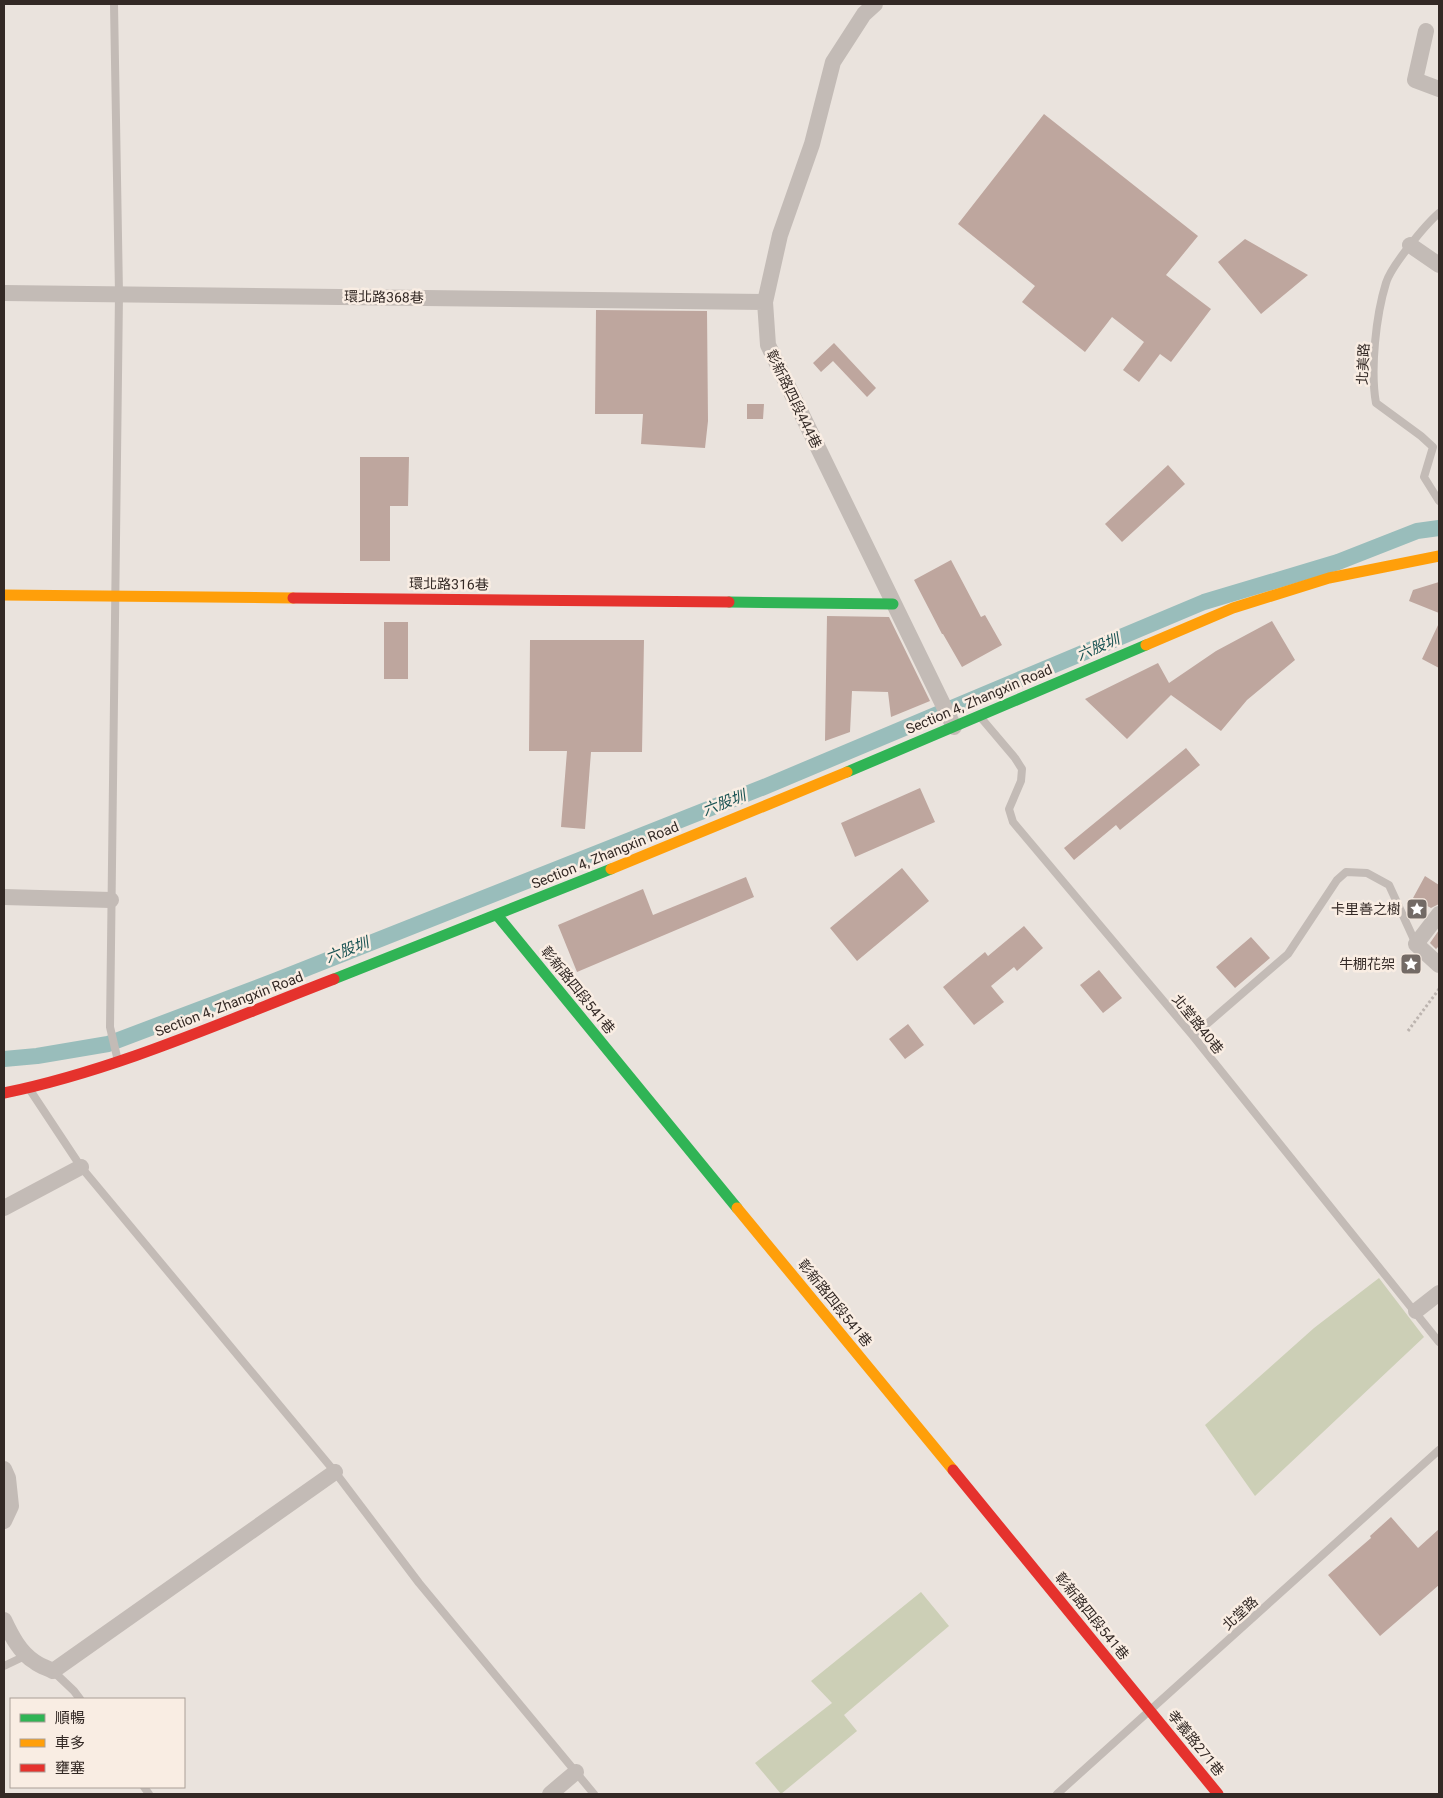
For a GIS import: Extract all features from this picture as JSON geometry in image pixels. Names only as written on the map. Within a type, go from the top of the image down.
[{"type":"street","name":"彰新路四段444巷","points":[[875,4],[864,14],[833,62],[812,144],[780,235],[765,302],[768,345],[953,726]]},
{"type":"street","points":[[1426,31],[1415,80],[1439,89]]},
{"type":"street","points":[[1410,245],[1439,265]]},
{"type":"street","name":"環北路368巷","points":[[4,294],[765,302]]},
{"type":"street","name":"Section 4, Zhangxin Road","points":[[4,1093],[29,1088],[119,1062],[496,915],[1233,608],[1329,578],[1439,556]]},
{"type":"street","name":"環北路316巷","points":[[4,595],[893,604]]},
{"type":"street","points":[[4,897],[111,900]]},
{"type":"street","points":[[1439,914],[1416,944],[1439,965]]},
{"type":"street","name":"彰新路四段541巷","points":[[496,915],[1150,1711]]},
{"type":"street","points":[[4,1208],[81,1167]]},
{"type":"street","points":[[1416,1311],[1439,1292]]},
{"type":"street","points":[[4,1469],[8,1478],[11,1506],[4,1521]]},
{"type":"street","points":[[4,1620],[12,1637],[27,1655],[34,1662],[53,1671],[335,1472]]},
{"type":"street","name":"孝義路271巷","points":[[1150,1711],[1218,1794]]},
{"type":"street","points":[[550,1794],[576,1772]]},
{"type":"lane","points":[[114,4],[118,294],[110,1026],[119,1062]]},
{"type":"lane","name":"北美路","points":[[1439,213],[1410,245],[1387,281],[1377,328],[1373,388],[1376,404],[1421,436],[1433,447],[1424,477],[1439,501]]},
{"type":"lane","name":"北堂路40巷","points":[[979,715],[1016,758],[1022,769],[1021,781],[1009,809],[1012,822],[1192,1036],[1312,1186],[1416,1311],[1439,1342]]},
{"type":"lane","points":[[1192,1036],[1288,954],[1337,880],[1346,872],[1367,873],[1390,885],[1416,944]]},
{"type":"lane","points":[[29,1088],[81,1167],[335,1472],[419,1583],[594,1794]]},
{"type":"lane","name":"北堂路","points":[[1057,1794],[1439,1450]]},
{"type":"lane","points":[[4,1666],[27,1655]]},
{"type":"lane","points":[[53,1671],[79,1698]]},
{"type":"path","points":[[1408,1031],[1439,989]]},
{"type":"green space","points":[[1379,1278],[1424,1337],[1255,1496],[1205,1425],[1314,1328]]},
{"type":"green space","points":[[921,1592],[949,1626],[844,1715],[857,1731],[781,1794],[755,1763],[832,1703],[811,1681]]},
{"type":"building","points":[[1044,114],[1198,236],[1166,275],[1211,309],[1171,362],[1160,354],[1139,382],[1123,370],[1144,342],[1112,317],[1085,352],[1022,302],[1035,286],[958,224]]},
{"type":"building","points":[[1245,239],[1308,275],[1261,314],[1218,262]]},
{"type":"building","points":[[596,310],[707,311],[708,421],[705,448],[641,444],[643,414],[595,414]]},
{"type":"building","points":[[834,343],[876,388],[867,397],[833,361],[821,372],[813,363]]},
{"type":"building","points":[[747,404],[764,404],[763,419],[747,419]]},
{"type":"building","points":[[360,457],[409,457],[408,506],[390,506],[390,561],[360,561]]},
{"type":"building","points":[[1168,465],[1185,484],[1122,542],[1105,524]]},
{"type":"building","points":[[951,560],[981,617],[985,615],[1002,645],[962,667],[942,634],[914,580]]},
{"type":"building","points":[[1439,582],[1439,613],[1409,601],[1413,590]]},
{"type":"building","points":[[827,616],[889,617],[930,701],[891,717],[888,692],[852,691],[850,732],[825,741]]},
{"type":"building","points":[[1272,621],[1295,660],[1247,700],[1221,731],[1171,695],[1127,739],[1085,699],[1158,663],[1169,683],[1216,651]]},
{"type":"building","points":[[384,622],[408,622],[408,679],[384,679]]},
{"type":"building","points":[[1439,623],[1439,668],[1422,659]]},
{"type":"building","points":[[530,640],[644,640],[642,752],[591,752],[585,829],[561,827],[567,751],[529,751]]},
{"type":"building","points":[[1186,748],[1200,765],[1120,830],[1116,825],[1074,860],[1064,848]]},
{"type":"building","points":[[920,788],[935,822],[855,857],[841,823]]},
{"type":"building","points":[[902,868],[929,901],[857,961],[830,928]]},
{"type":"building","points":[[1425,876],[1439,885],[1439,904],[1431,908],[1413,898]]},
{"type":"building","points":[[746,877],[754,897],[577,972],[558,925],[643,889],[653,915]]},
{"type":"building","points":[[1024,926],[1043,948],[1017,971],[1014,967],[991,986],[1004,1002],[974,1025],[943,987],[985,952],[988,956]]},
{"type":"building","points":[[1439,930],[1439,946],[1436,949],[1430,943]]},
{"type":"building","points":[[1251,937],[1270,958],[1235,988],[1216,967]]},
{"type":"building","points":[[1099,970],[1122,998],[1103,1013],[1080,985]]},
{"type":"building","points":[[908,1024],[924,1045],[905,1059],[889,1039]]},
{"type":"building","points":[[1391,1517],[1418,1548],[1439,1529],[1439,1585],[1380,1636],[1328,1575],[1371,1538],[1370,1536]]},
{"type":"waterway","name":"六股圳","points":[[4,1059],[37,1056],[108,1044],[277,980],[764,787],[1204,602],[1338,562],[1417,531],[1439,528]]},
{"type":"traffic: fast","points":[[729,602],[893,604]]},
{"type":"traffic: fast","points":[[847,772],[1146,645]]},
{"type":"traffic: fast","points":[[334,979],[611,869]]},
{"type":"traffic: fast","points":[[497,915],[737,1208]]},
{"type":"traffic: slow","points":[[1146,645],[1233,608],[1329,578],[1439,556]]},
{"type":"traffic: slow","points":[[4,595],[293,598]]},
{"type":"traffic: slow","points":[[611,869],[847,772]]},
{"type":"traffic: slow","points":[[737,1208],[953,1470]]},
{"type":"traffic: jam","points":[[293,598],[729,602]]},
{"type":"traffic: jam","points":[[4,1093],[46,1083],[130,1058],[334,979]]},
{"type":"traffic: jam","points":[[953,1470],[1218,1794]]},
{"type":"place","name":"卡里善之樹","points":[[1417,909]]},
{"type":"place","name":"牛棚花架","points":[[1411,964]]}]
